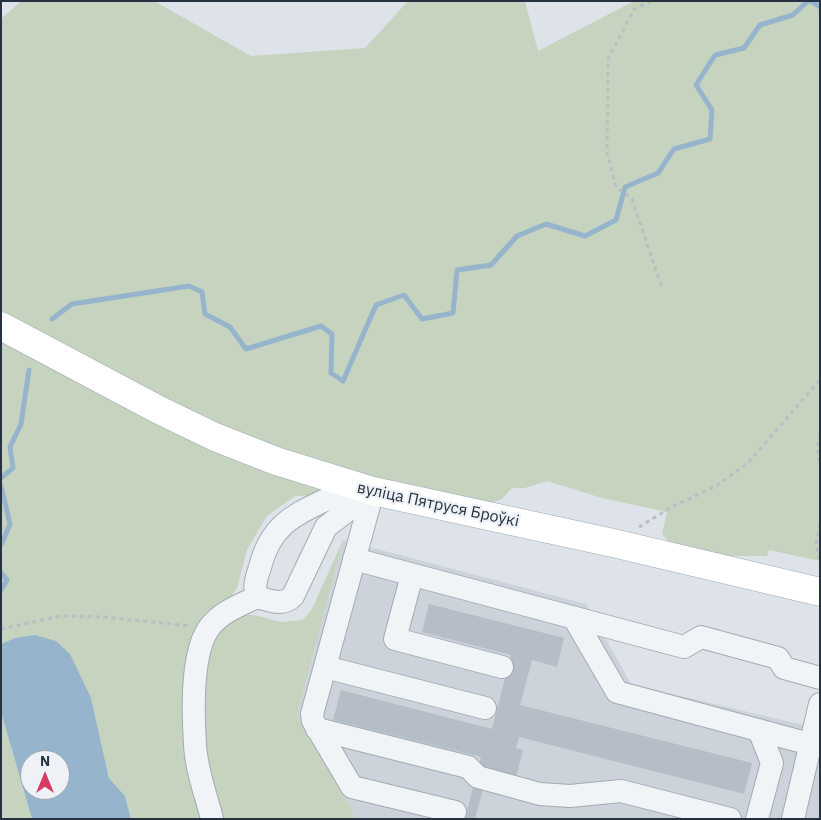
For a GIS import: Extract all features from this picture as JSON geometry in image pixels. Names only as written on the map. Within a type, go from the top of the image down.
[{"type":"main road","name":"вуліца Пятруся Броўкі","points":[[1,326],[74,366],[215,437],[276,461],[362,488],[613,543],[817,579]]},
{"type":"lane","points":[[362,488],[354,559],[312,714],[317,729],[352,787],[455,812]]},
{"type":"lane","points":[[212,819],[195,746],[195,670],[198,652],[209,628],[223,614],[257,597],[281,603],[288,602],[293,596],[326,527],[362,488]]},
{"type":"lane","points":[[257,597],[254,589],[262,557],[281,524],[300,510],[362,488]]},
{"type":"lane","points":[[354,559],[684,647],[701,637],[778,658],[784,668],[820,678]]},
{"type":"lane","points":[[412,575],[395,639],[502,667]]},
{"type":"lane","points":[[574,618],[617,692],[810,744]]},
{"type":"lane","points":[[325,667],[485,708]]},
{"type":"lane","points":[[793,819],[820,704]]},
{"type":"lane","points":[[317,729],[468,767],[478,777],[540,794],[570,796],[621,791],[730,819]]},
{"type":"lane","points":[[757,819],[772,763],[759,730]]},
{"type":"path","points":[[651,1],[634,9],[608,59],[607,152],[616,187],[632,199],[662,288]]},
{"type":"path","points":[[613,543],[672,507],[716,486],[748,464],[820,380]]},
{"type":"path","points":[[820,434],[817,448],[820,464]]},
{"type":"path","points":[[817,579],[820,564],[816,544],[820,524]]},
{"type":"path","points":[[1,629],[60,616],[103,617],[209,628]]},
{"type":"shaded area","points":[[343,540],[586,604],[631,684],[820,729],[820,819],[357,819],[297,716]]},
{"type":"green space","points":[[21,1],[154,1],[251,56],[365,48],[408,1],[525,1],[538,51],[634,1],[820,1],[820,561],[769,550],[767,556],[729,556],[669,542],[662,534],[667,512],[602,498],[547,481],[525,488],[512,488],[502,499],[490,503],[353,478],[218,430],[1,316],[1,19]]},
{"type":"green space","points":[[1,341],[118,403],[198,442],[322,490],[321,495],[295,496],[267,516],[247,550],[237,588],[229,599],[201,626],[202,819],[131,819],[125,796],[109,778],[91,698],[15,638],[1,644]]},
{"type":"green space","points":[[343,540],[297,716],[357,819],[220,819],[200,745],[199,670],[215,633],[243,615],[254,615],[281,622],[303,620],[312,609]]},
{"type":"green space","points":[[1,712],[20,778],[20,800],[26,800],[32,819],[1,819]]},
{"type":"water","points":[[35,635],[56,641],[70,654],[91,698],[109,778],[125,796],[131,819],[32,819],[26,800],[70,800],[70,750],[20,750],[20,778],[1,712],[1,644],[15,638]]},
{"type":"building","points":[[429,604],[564,638],[557,667],[532,660],[520,705],[752,763],[744,794],[519,737],[516,748],[523,750],[516,777],[488,770],[475,819],[465,819],[481,757],[333,720],[341,690],[492,729],[511,655],[422,632]]},
{"type":"waterway","points":[[52,319],[72,304],[189,286],[202,292],[205,314],[230,327],[246,349],[321,326],[332,334],[331,373],[343,381],[376,305],[404,295],[422,319],[453,313],[457,270],[491,265],[517,236],[546,224],[585,236],[616,220],[625,187],[658,173],[674,149],[710,139],[712,110],[696,85],[715,55],[744,48],[760,25],[793,15],[808,1]]},
{"type":"waterway","points":[[811,1],[820,7]]},
{"type":"waterway","points":[[1,478],[13,468],[10,447],[21,424],[29,370]]},
{"type":"waterway","points":[[1,486],[10,524],[1,545]]},
{"type":"waterway","points":[[1,573],[7,580],[1,590]]}]
